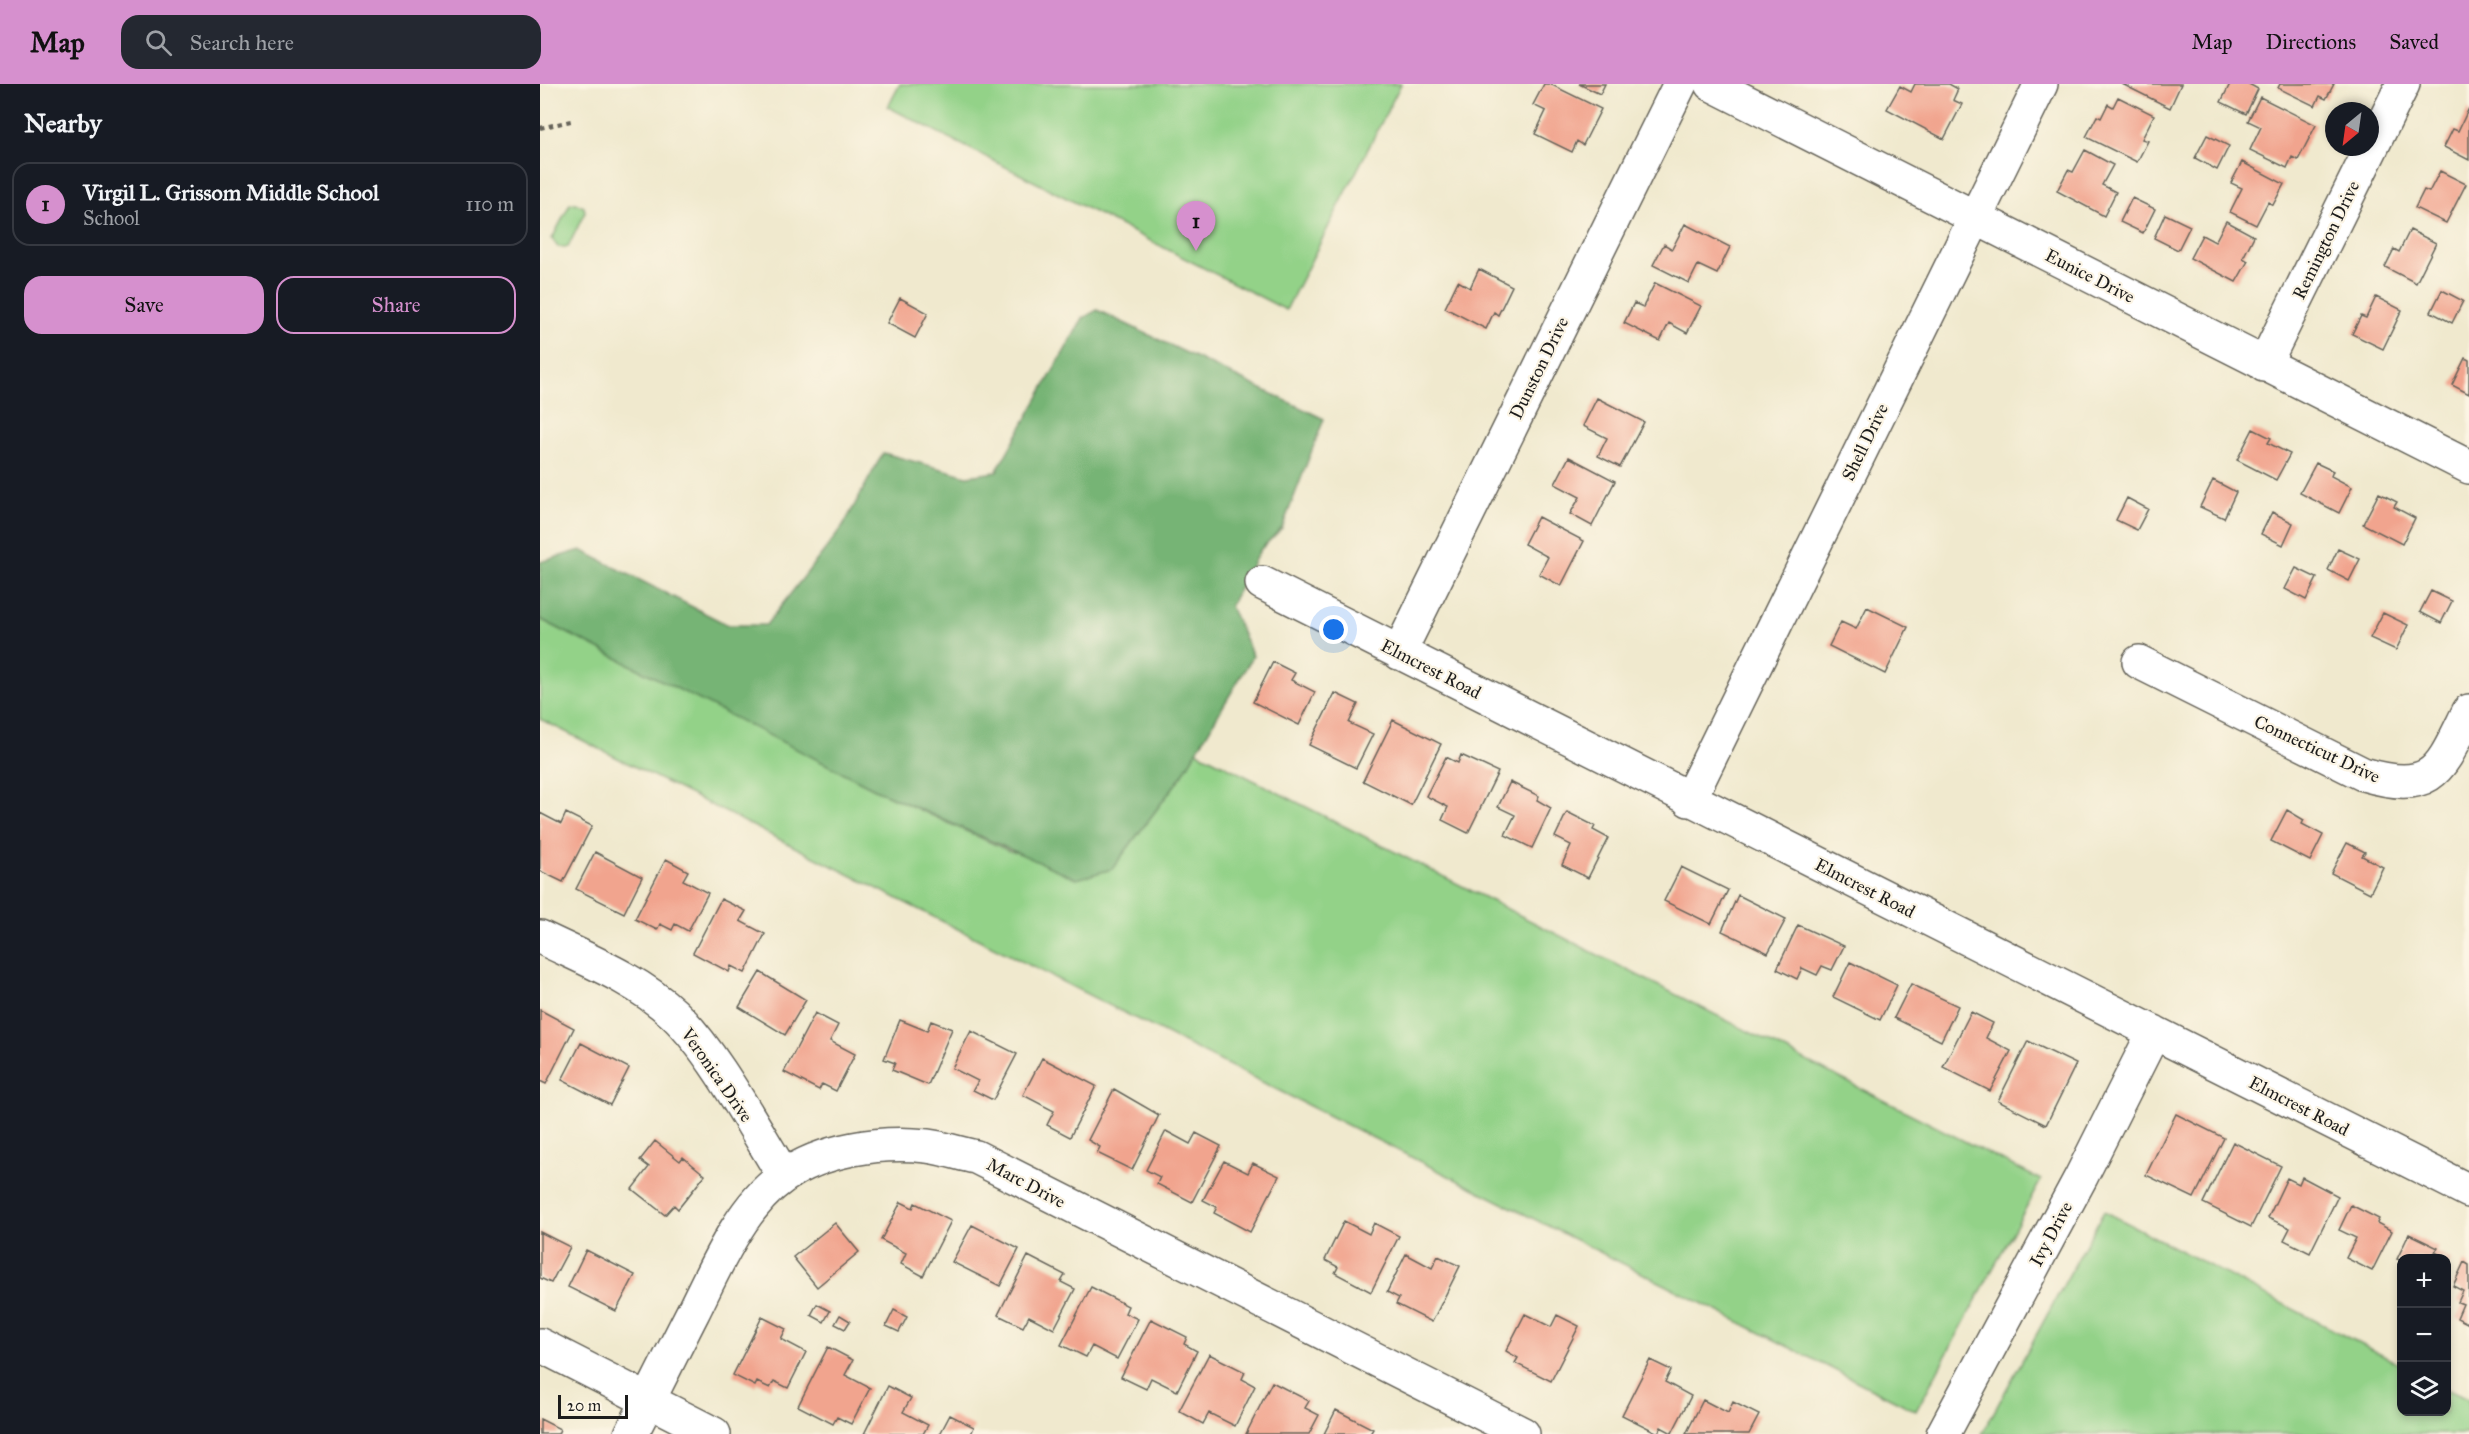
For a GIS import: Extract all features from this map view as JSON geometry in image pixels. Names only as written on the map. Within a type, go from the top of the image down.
[{"type":"street","name":"Dunston Drive","points":[[1399,653],[1680,84]]},
{"type":"street","name":"Eunice Drive","points":[[1711,84],[2469,466]]},
{"type":"street","name":"Shell Drive","points":[[1689,800],[2041,84]]},
{"type":"street","name":"Remington Drive","points":[[2264,364],[2403,84]]},
{"type":"street","name":"Elmcrest Road","points":[[1262,583],[2469,1191]]},
{"type":"street","name":"Connecticut Drive","points":[[2139,662],[2363,774],[2390,782],[2408,783],[2425,778],[2443,763],[2469,711]]},
{"type":"street","name":"Veronica Drive","points":[[540,937],[640,987],[674,1014],[716,1068],[784,1176]]},
{"type":"street","name":"Ivy Drive","points":[[1943,1434],[2081,1178],[2154,1032]]},
{"type":"street","name":"Marc Drive","points":[[631,1434],[724,1250],[748,1215],[784,1176],[817,1160],[844,1151],[884,1145],[928,1146],[976,1157],[1523,1434]]},
{"type":"street","points":[[540,1345],[714,1434]]},
{"type":"path","points":[[540,128],[571,121]]},
{"type":"green space","points":[[900,84],[1401,84],[1286,310],[888,107]]},
{"type":"green space","points":[[575,203],[584,207],[585,212],[568,247],[558,247],[552,239],[570,204]]},
{"type":"green space","points":[[1097,310],[1324,419],[1282,528],[1260,550],[1230,606],[1253,656],[1183,774],[1112,869],[1077,879],[883,793],[540,619],[540,562],[581,550],[728,625],[766,625],[842,528],[883,453],[967,476],[996,472],[1083,318]]},
{"type":"green space","points":[[540,619],[883,793],[1009,851],[1112,869],[1183,774],[1196,751],[2041,1180],[1916,1411],[540,719]]},
{"type":"green space","points":[[2104,1211],[2397,1363],[2397,1416],[2451,1416],[2451,1391],[2469,1400],[2469,1434],[1982,1434]]},
{"type":"building","points":[[1544,84],[1550,84],[1601,109],[1583,145],[1577,141],[1572,152],[1535,134],[1546,111],[1533,105]]},
{"type":"building","points":[[1579,84],[1605,84],[1600,94]]},
{"type":"building","points":[[1915,84],[1949,84],[1958,89],[1953,100],[1962,104],[1944,139],[1887,109],[1900,86],[1911,92]]},
{"type":"building","points":[[2122,84],[2181,84],[2170,108]]},
{"type":"building","points":[[2230,84],[2249,84],[2258,89],[2246,114],[2221,102]]},
{"type":"building","points":[[2280,84],[2334,84],[2326,99],[2320,96],[2315,106],[2278,88]]},
{"type":"building","points":[[2118,97],[2154,115],[2142,139],[2148,141],[2137,162],[2086,137],[2097,116],[2101,118],[2108,104],[2113,107]]},
{"type":"building","points":[[2260,97],[2316,125],[2298,160],[2292,157],[2287,168],[2250,150],[2261,127],[2248,121]]},
{"type":"building","points":[[2469,108],[2469,160],[2444,147],[2453,129],[2458,131]]},
{"type":"building","points":[[2207,135],[2229,146],[2217,170],[2195,158]]},
{"type":"building","points":[[2085,150],[2113,165],[2102,185],[2116,192],[2104,216],[2057,191],[2068,170],[2073,172]]},
{"type":"building","points":[[2242,162],[2284,184],[2273,205],[2268,202],[2256,225],[2230,212],[2242,188],[2231,183]]},
{"type":"building","points":[[2440,171],[2466,184],[2446,223],[2415,208],[2424,190],[2429,192]]},
{"type":"building","points":[[2132,198],[2155,209],[2143,233],[2120,222]]},
{"type":"building","points":[[2165,214],[2190,226],[2178,250],[2154,238]]},
{"type":"building","points":[[2226,221],[2254,236],[2243,258],[2248,261],[2236,282],[2190,258],[2202,235],[2215,242]]},
{"type":"building","points":[[1685,224],[1730,247],[1717,274],[1698,265],[1689,283],[1653,265],[1664,244],[1672,249]]},
{"type":"building","points":[[2410,230],[2436,243],[2416,283],[2385,267],[2394,249],[2399,252]]},
{"type":"building","points":[[1479,269],[1512,286],[1498,315],[1494,312],[1486,329],[1445,308],[1458,281],[1470,288]]},
{"type":"building","points":[[1655,283],[1701,306],[1687,333],[1669,323],[1660,341],[1624,323],[1634,303],[1643,307]]},
{"type":"building","points":[[2442,290],[2463,301],[2452,323],[2431,312]]},
{"type":"building","points":[[2376,297],[2402,310],[2383,349],[2352,334],[2361,316],[2366,318]]},
{"type":"building","points":[[900,298],[928,313],[915,338],[887,323]]},
{"type":"building","points":[[2465,358],[2469,360],[2469,394],[2452,385]]},
{"type":"building","points":[[1597,398],[1644,422],[1620,467],[1598,456],[1607,438],[1583,426]]},
{"type":"building","points":[[2253,429],[2271,438],[2268,443],[2290,454],[2276,480],[2237,460]]},
{"type":"building","points":[[1569,457],[1615,481],[1592,526],[1570,514],[1580,497],[1555,484]]},
{"type":"building","points":[[2316,463],[2333,471],[2331,476],[2352,487],[2339,513],[2300,493]]},
{"type":"building","points":[[2213,480],[2236,492],[2224,518],[2200,507]]},
{"type":"building","points":[[2379,493],[2397,502],[2394,507],[2415,518],[2402,544],[2363,524]]},
{"type":"building","points":[[2127,498],[2148,509],[2137,530],[2116,520]]},
{"type":"building","points":[[2272,512],[2293,523],[2283,545],[2261,534]]},
{"type":"building","points":[[1538,517],[1584,541],[1561,586],[1539,574],[1548,557],[1524,544]]},
{"type":"building","points":[[2338,549],[2360,559],[2349,581],[2328,570]]},
{"type":"building","points":[[2296,568],[2317,578],[2306,600],[2285,589]]},
{"type":"building","points":[[2431,591],[2452,601],[2441,623],[2420,612]]},
{"type":"building","points":[[1867,607],[1908,627],[1885,674],[1829,646],[1841,622],[1856,629]]},
{"type":"building","points":[[2383,613],[2408,625],[2396,650],[2370,638]]},
{"type":"building","points":[[1273,662],[1295,673],[1291,680],[1315,692],[1299,725],[1253,702]]},
{"type":"building","points":[[1335,693],[1358,704],[1349,723],[1373,734],[1356,768],[1309,745]]},
{"type":"building","points":[[1393,720],[1441,744],[1411,805],[1363,781]]},
{"type":"building","points":[[1461,755],[1498,772],[1468,833],[1442,820],[1448,807],[1426,796],[1446,757],[1458,763]]},
{"type":"building","points":[[1510,782],[1539,796],[1537,800],[1551,808],[1532,848],[1505,835],[1515,815],[1498,807]]},
{"type":"building","points":[[2287,810],[2304,820],[2302,824],[2323,835],[2310,861],[2271,841]]},
{"type":"building","points":[[1567,812],[1595,826],[1593,830],[1608,838],[1588,878],[1562,865],[1571,845],[1555,837]]},
{"type":"building","points":[[540,813],[561,824],[566,813],[592,826],[563,882],[540,871]]},
{"type":"building","points":[[2347,843],[2365,852],[2362,856],[2383,867],[2370,893],[2331,873]]},
{"type":"building","points":[[595,852],[642,877],[624,913],[576,889]]},
{"type":"building","points":[[666,859],[688,871],[683,880],[708,893],[688,931],[675,924],[672,930],[660,924],[657,930],[635,919]]},
{"type":"building","points":[[1681,867],[1728,890],[1711,924],[1664,901]]},
{"type":"building","points":[[1738,895],[1786,919],[1768,953],[1722,931]]},
{"type":"building","points":[[721,899],[746,911],[740,921],[765,934],[745,973],[731,966],[729,972],[693,953]]},
{"type":"building","points":[[1798,925],[1844,946],[1832,970],[1822,966],[1817,975],[1802,968],[1797,979],[1777,969]]},
{"type":"building","points":[[1850,962],[1897,985],[1880,1020],[1833,997]]},
{"type":"building","points":[[760,972],[806,1000],[785,1035],[739,1007]]},
{"type":"building","points":[[1911,984],[1958,1006],[1941,1041],[1894,1018]]},
{"type":"building","points":[[540,1010],[574,1028],[546,1084],[540,1081]]},
{"type":"building","points":[[1971,1012],[1993,1023],[1986,1038],[2011,1051],[1990,1091],[1943,1067]]},
{"type":"building","points":[[815,1013],[838,1025],[830,1041],[855,1054],[836,1091],[822,1084],[819,1090],[784,1072]]},
{"type":"building","points":[[900,1020],[927,1031],[931,1021],[952,1029],[928,1085],[892,1070],[895,1063],[884,1059]]},
{"type":"building","points":[[971,1031],[1017,1054],[993,1100],[973,1090],[978,1081],[952,1068]]},
{"type":"building","points":[[2028,1041],[2076,1064],[2046,1125],[1998,1101]]},
{"type":"building","points":[[581,1043],[629,1068],[610,1105],[562,1080]]},
{"type":"building","points":[[1042,1058],[1096,1086],[1070,1137],[1047,1125],[1054,1111],[1023,1095]]},
{"type":"building","points":[[1114,1089],[1159,1115],[1132,1170],[1097,1153],[1100,1147],[1088,1140]]},
{"type":"building","points":[[2176,1114],[2224,1138],[2194,1198],[2146,1175]]},
{"type":"building","points":[[1166,1131],[1190,1144],[1196,1133],[1221,1146],[1192,1202],[1157,1184],[1160,1177],[1146,1170]]},
{"type":"building","points":[[655,1141],[680,1161],[683,1157],[705,1175],[678,1209],[674,1205],[665,1215],[632,1189],[649,1167],[640,1160]]},
{"type":"building","points":[[2233,1142],[2281,1166],[2251,1227],[2203,1203]]},
{"type":"building","points":[[1224,1161],[1248,1173],[1253,1163],[1279,1176],[1250,1232],[1214,1213],[1217,1207],[1203,1200]]},
{"type":"building","points":[[2302,1177],[2338,1196],[2310,1253],[2284,1240],[2290,1228],[2268,1218],[2287,1178],[2299,1184]]},
{"type":"building","points":[[901,1202],[913,1208],[915,1203],[951,1221],[923,1276],[901,1264],[906,1253],[881,1240]]},
{"type":"building","points":[[2351,1205],[2379,1219],[2377,1223],[2392,1231],[2372,1271],[2346,1258],[2356,1238],[2339,1230]]},
{"type":"building","points":[[1344,1221],[1369,1234],[1374,1223],[1399,1236],[1371,1292],[1335,1273],[1338,1267],[1325,1260]]},
{"type":"building","points":[[835,1223],[859,1252],[817,1287],[793,1257]]},
{"type":"building","points":[[972,1225],[1019,1249],[1000,1286],[952,1262]]},
{"type":"building","points":[[540,1232],[570,1247],[551,1283],[540,1278]]},
{"type":"building","points":[[2409,1234],[2438,1248],[2435,1252],[2439,1254],[2399,1254]]},
{"type":"building","points":[[586,1250],[635,1275],[616,1311],[568,1287]]},
{"type":"building","points":[[1406,1254],[1432,1268],[1438,1256],[1460,1266],[1432,1322],[1396,1304],[1399,1298],[1387,1292]]},
{"type":"building","points":[[1028,1256],[1065,1275],[1061,1282],[1075,1289],[1054,1329],[1029,1316],[1023,1327],[998,1315]]},
{"type":"building","points":[[2464,1262],[2469,1265],[2469,1324],[2457,1318],[2463,1304],[2458,1302],[2463,1291],[2453,1286]]},
{"type":"building","points":[[1091,1287],[1128,1306],[1125,1313],[1138,1319],[1117,1359],[1092,1346],[1086,1357],[1061,1345]]},
{"type":"building","points":[[817,1304],[830,1311],[824,1322],[811,1315]]},
{"type":"building","points":[[894,1310],[907,1317],[899,1332],[886,1326]]},
{"type":"building","points":[[1525,1314],[1551,1327],[1557,1315],[1579,1326],[1551,1381],[1515,1363],[1518,1358],[1506,1351]]},
{"type":"building","points":[[840,1315],[850,1321],[845,1329],[835,1324]]},
{"type":"building","points":[[762,1317],[786,1329],[781,1339],[806,1352],[788,1388],[774,1381],[770,1388],[757,1382],[755,1386],[733,1375]]},
{"type":"building","points":[[1151,1319],[1187,1337],[1184,1344],[1197,1351],[1177,1391],[1151,1378],[1146,1389],[1121,1377]]},
{"type":"building","points":[[828,1347],[853,1360],[845,1375],[870,1388],[851,1424],[837,1417],[833,1424],[798,1406]]},
{"type":"building","points":[[1209,1354],[1245,1372],[1242,1379],[1255,1386],[1235,1426],[1209,1413],[1203,1424],[1179,1411]]},
{"type":"building","points":[[1650,1360],[1671,1370],[1665,1382],[1691,1396],[1672,1433],[1661,1427],[1658,1433],[1622,1415]]},
{"type":"building","points":[[1272,1382],[1309,1401],[1305,1408],[1319,1415],[1309,1434],[1246,1434]]},
{"type":"building","points":[[888,1386],[911,1398],[903,1412],[928,1425],[923,1434],[864,1434]]},
{"type":"building","points":[[1703,1400],[1728,1413],[1733,1402],[1759,1415],[1749,1434],[1686,1434]]},
{"type":"building","points":[[1336,1410],[1373,1429],[1370,1434],[1324,1434]]},
{"type":"building","points":[[950,1415],[974,1427],[971,1434],[940,1434]]},
{"type":"building","points":[[540,1419],[560,1429],[558,1434],[540,1434]]},
{"type":"place","name":"Virgil L. Grissom Middle School","points":[[1196,251]]}]
